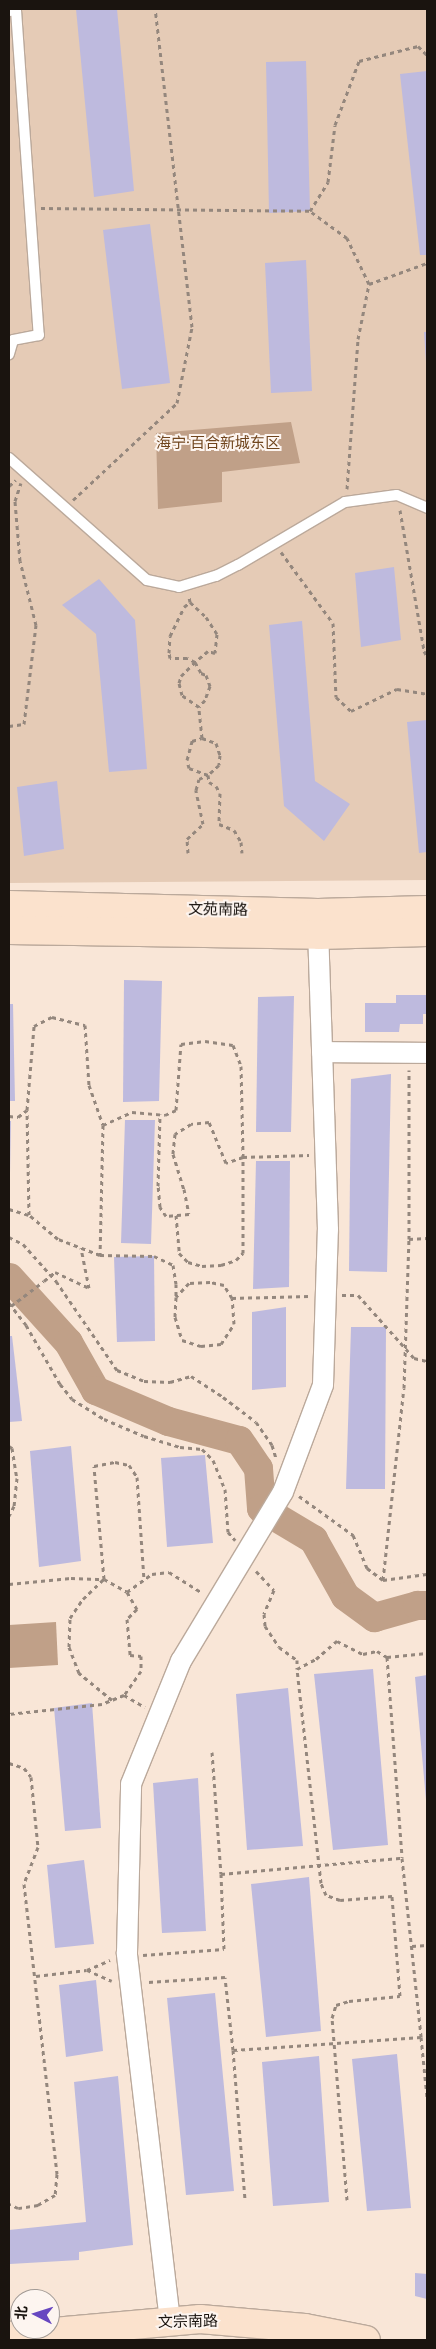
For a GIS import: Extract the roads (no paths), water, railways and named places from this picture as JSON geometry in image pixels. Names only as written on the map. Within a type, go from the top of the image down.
[{"type":"main road","name":"文苑南路","points":[[9,905],[427,932]]},
{"type":"main road","name":"文苑南路","points":[[9,930],[318,924],[427,910]]},
{"type":"main road","name":"文宗南路","points":[[9,2336],[200,2319],[305,2328],[366,2340]]},
{"type":"street","points":[[170,2321],[128,1956],[131,1784],[181,1661],[284,1489],[323,1385],[328,1230],[318,924]]},
{"type":"street","points":[[322,1052],[418,1053]]},
{"type":"lane","points":[[9,11],[16,10],[39,335],[13,340],[9,354]]},
{"type":"lane","points":[[9,458],[147,580],[179,587],[216,576],[346,502],[397,495],[427,508]]},
{"type":"waterway","points":[[9,1277],[68,1342],[95,1390],[168,1421],[239,1440],[258,1468],[261,1508],[313,1539],[345,1596],[374,1617],[417,1605],[427,1605]]},
{"type":"park label","name":"海宁·百合新城东区","points":[[218,444]]}]
